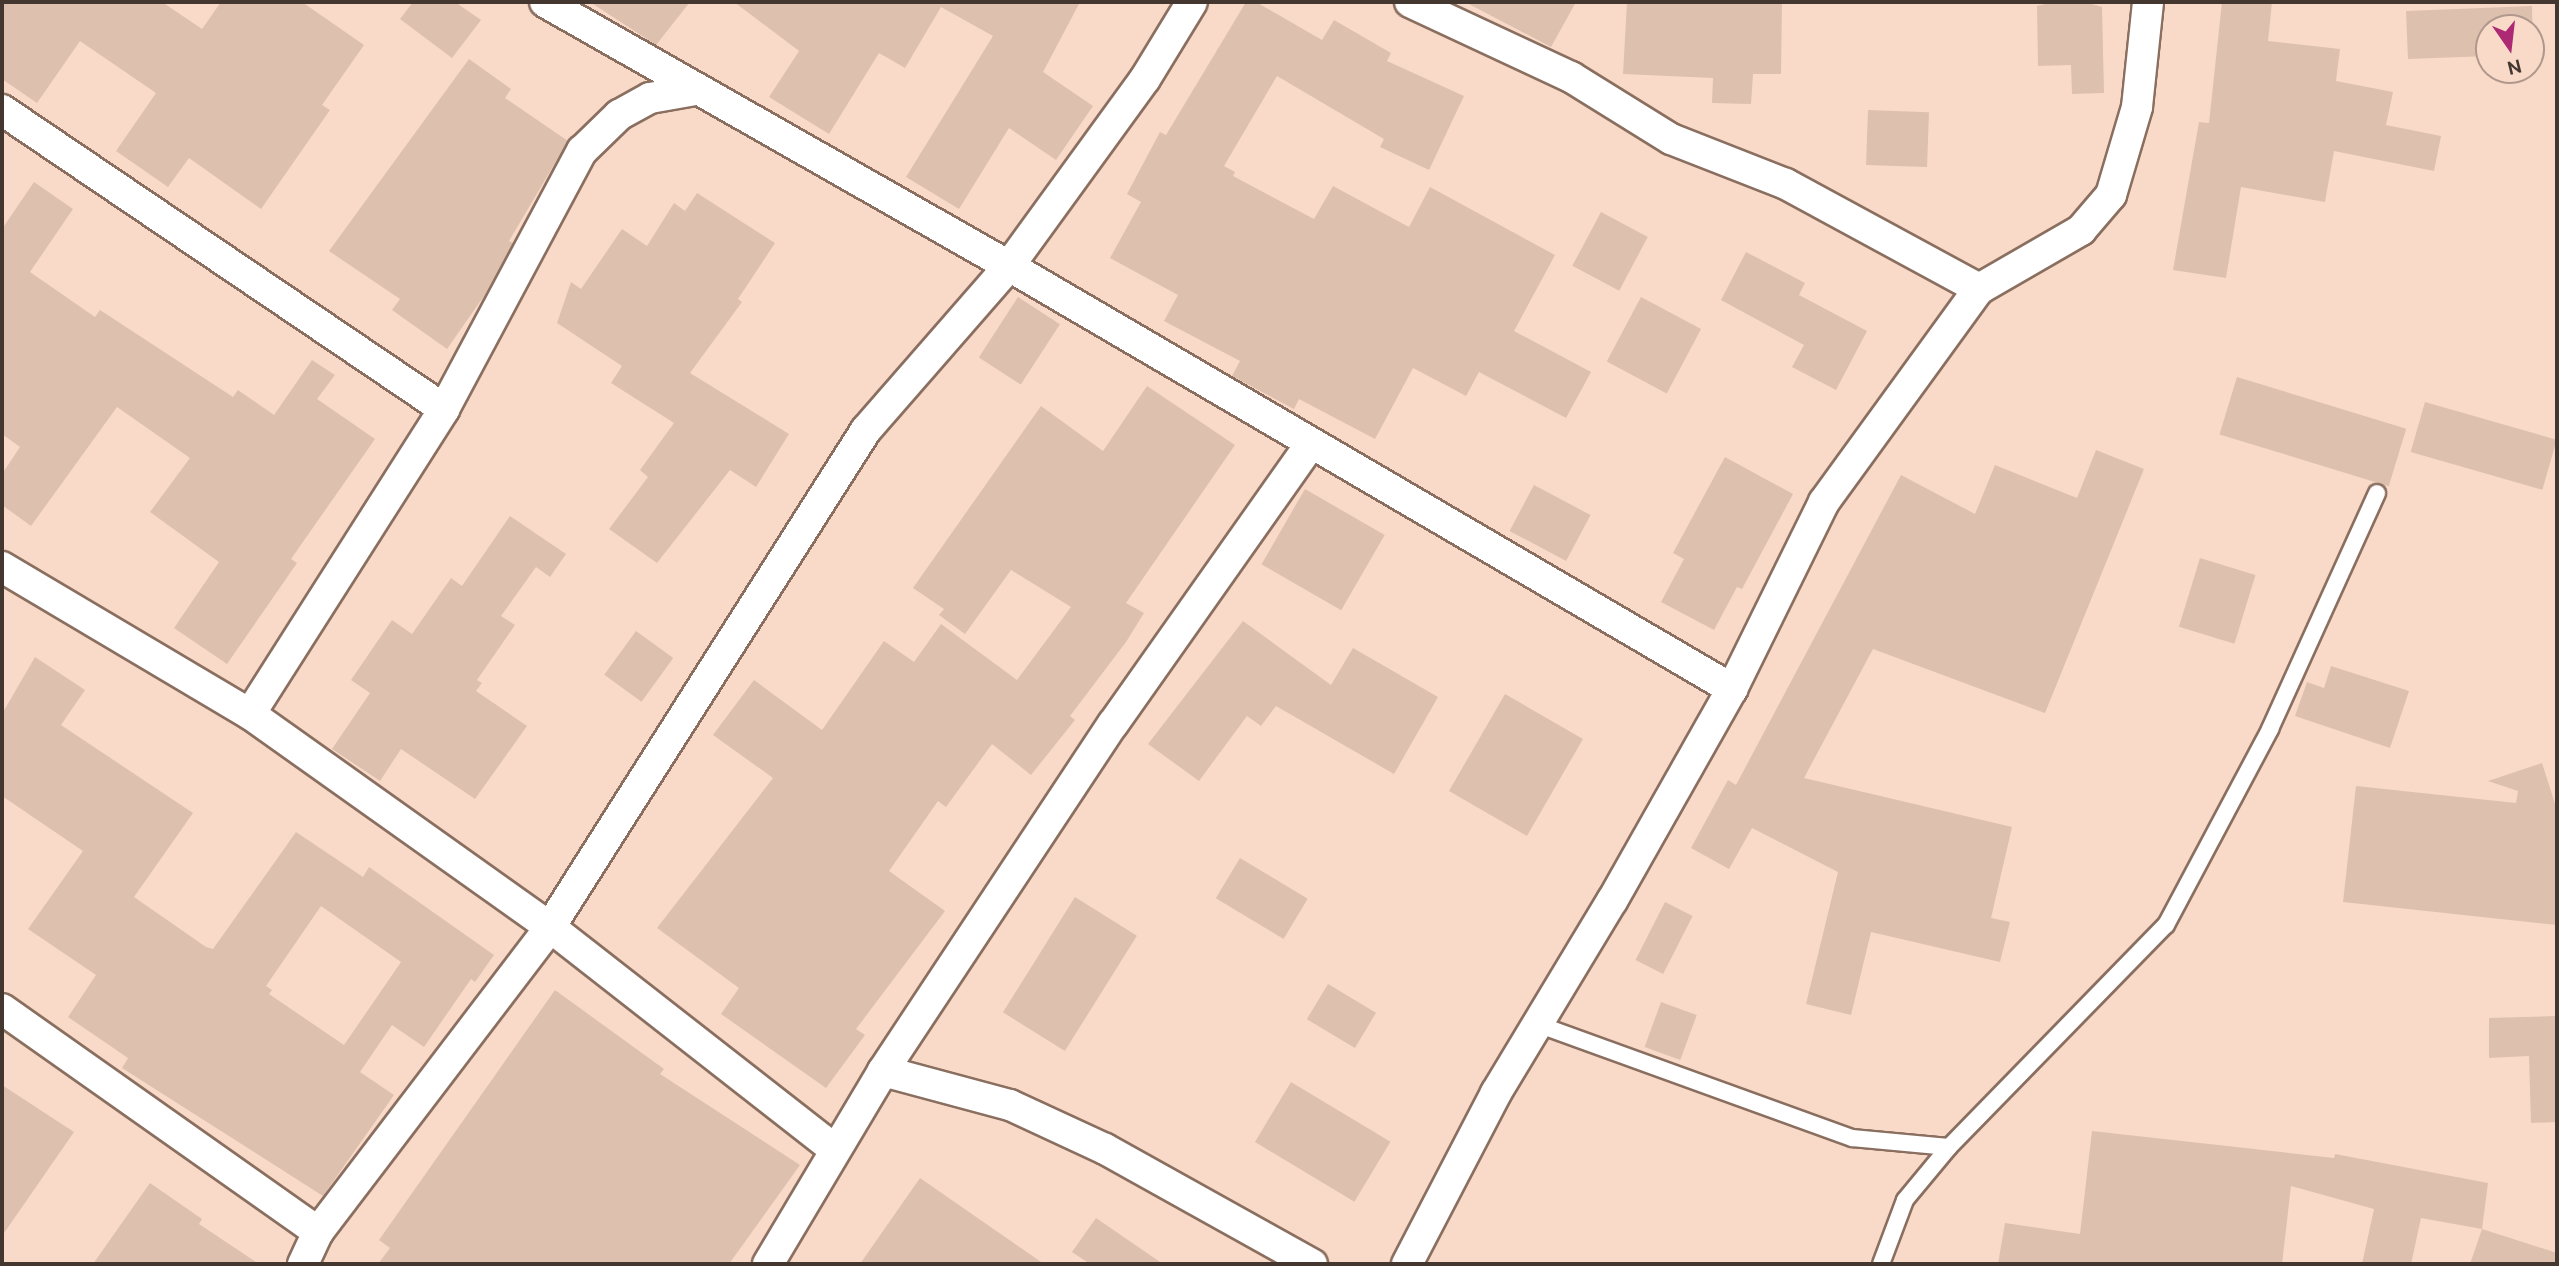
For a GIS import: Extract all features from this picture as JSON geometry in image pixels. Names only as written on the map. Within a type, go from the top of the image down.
[{"type":"street","points":[[545,2],[695,90],[1009,266],[1310,445],[1732,689]]},
{"type":"street","points":[[303,1264],[318,1232],[550,928],[866,430],[1009,266],[1145,79],[1192,2]]},
{"type":"street","points":[[1410,2],[1571,77],[1671,139],[1786,184],[1979,289]]},
{"type":"street","points":[[1407,1264],[1496,1093],[1732,689],[1824,502],[1979,289],[2081,230],[2111,195],[2137,107],[2148,2]]},
{"type":"street","points":[[250,714],[444,409],[582,151],[619,115],[650,98],[695,90]]},
{"type":"street","points":[[2,110],[444,409]]},
{"type":"street","points":[[768,1264],[834,1149],[883,1071],[1113,724],[1310,445]]},
{"type":"street","points":[[2,566],[250,714],[550,928],[834,1149]]},
{"type":"street","points":[[2,1009],[318,1232]]},
{"type":"street","points":[[883,1071],[1010,1105],[1105,1149],[1312,1264]]},
{"type":"lane","points":[[1881,1264],[1906,1200],[1949,1147],[2077,1011],[2166,925],[2270,729],[2377,493]]},
{"type":"lane","points":[[1537,1024],[1852,1138],[1949,1147]]},
{"type":"building","points":[[2,2],[162,2],[202,29],[221,2],[302,2],[364,45],[322,105],[330,110],[261,209],[189,158],[168,187],[116,151],[156,93],[80,41],[37,103],[2,79]]},
{"type":"building","points":[[413,2],[455,2],[481,20],[452,58],[400,19]]},
{"type":"building","points":[[590,2],[690,2],[656,45]]},
{"type":"building","points":[[734,2],[1080,2],[1043,72],[1093,106],[1056,160],[1009,128],[959,209],[906,177],[993,36],[941,7],[905,68],[879,53],[829,134],[769,97],[799,51]]},
{"type":"building","points":[[1246,2],[1256,2],[1322,40],[1334,20],[1391,53],[1387,61],[1464,96],[1429,170],[1380,147],[1384,139],[1277,76],[1224,166],[1235,172],[1233,176],[1314,219],[1333,186],[1409,227],[1430,187],[1555,255],[1514,331],[1591,372],[1566,418],[1479,372],[1466,396],[1413,368],[1375,439],[1299,399],[1294,409],[1232,376],[1240,361],[1164,321],[1178,295],[1110,258],[1141,202],[1127,194],[1160,132],[1166,135]]},
{"type":"building","points":[[1465,2],[1576,2],[1551,47]]},
{"type":"building","points":[[1627,2],[1782,2],[1781,74],[1753,74],[1751,104],[1712,103],[1713,78],[1623,74]]},
{"type":"building","points":[[2054,2],[2085,2],[2102,7],[2104,93],[2072,94],[2071,65],[2038,66],[2037,6]]},
{"type":"building","points":[[2222,2],[2272,2],[2268,41],[2340,49],[2336,81],[2393,92],[2386,125],[2441,136],[2434,171],[2334,151],[2325,202],[2241,187],[2226,278],[2173,270],[2199,122],[2209,123]]},
{"type":"building","points":[[2532,6],[2532,14],[2475,14],[2475,57],[2408,59],[2406,11]]},
{"type":"building","points":[[469,59],[511,89],[505,98],[568,141],[509,241],[513,243],[484,296],[447,349],[392,310],[400,299],[329,251]]},
{"type":"building","points":[[1868,110],[1929,112],[1927,167],[1866,165]]},
{"type":"building","points":[[34,182],[73,209],[30,272],[95,317],[100,310],[233,397],[238,390],[274,415],[312,360],[335,375],[317,399],[375,439],[291,559],[297,563],[227,664],[174,628],[219,562],[150,512],[190,458],[117,407],[31,526],[2,505],[2,474],[20,447],[2,434],[2,229]]},
{"type":"building","points":[[697,193],[775,243],[738,299],[742,302],[690,373],[789,434],[756,487],[730,470],[657,563],[609,529],[648,477],[640,470],[674,423],[611,383],[622,366],[557,323],[571,282],[581,289],[622,229],[647,246],[674,203],[685,211]]},
{"type":"building","points":[[1601,212],[1648,237],[1619,291],[1572,266]]},
{"type":"building","points":[[1746,252],[1805,283],[1799,295],[1867,331],[1836,390],[1792,367],[1804,345],[1721,300]]},
{"type":"building","points":[[1018,297],[1060,324],[1021,385],[979,357]]},
{"type":"building","points":[[1641,297],[1701,329],[1667,393],[1607,361]]},
{"type":"building","points":[[2237,377],[2406,429],[2389,486],[2219,434]]},
{"type":"building","points":[[1147,386],[1235,445],[1126,603],[1144,613],[1126,642],[1070,716],[1075,720],[1031,775],[992,744],[946,807],[938,801],[889,871],[945,911],[856,1029],[865,1035],[826,1088],[721,1014],[739,988],[657,928],[773,778],[713,735],[754,680],[822,730],[884,641],[914,662],[941,624],[1017,680],[1071,607],[1011,570],[965,634],[939,615],[944,609],[913,588],[1041,406],[1103,451]]},
{"type":"building","points":[[2425,402],[2557,440],[2542,490],[2411,452]]},
{"type":"building","points":[[2096,450],[2144,469],[2045,713],[1873,649],[1804,778],[2012,827],[1991,918],[2010,922],[2000,962],[1871,932],[1851,1015],[1806,1004],[1838,872],[1752,828],[1729,869],[1691,848],[1728,780],[1736,785],[1901,475],[1975,514],[1995,465],[2077,498]]},
{"type":"building","points":[[1725,457],[1793,494],[1742,589],[1737,587],[1714,630],[1661,602],[1684,559],[1673,553]]},
{"type":"building","points":[[1534,485],[1591,515],[1566,561],[1510,531]]},
{"type":"building","points":[[1305,489],[1385,535],[1341,610],[1262,564]]},
{"type":"building","points":[[510,516],[566,554],[550,577],[536,567],[501,616],[515,625],[477,680],[482,683],[476,691],[527,726],[475,799],[401,749],[380,781],[332,749],[370,693],[351,680],[392,620],[412,634],[451,578],[462,586]]},
{"type":"building","points":[[2200,558],[2255,575],[2234,644],[2179,627]]},
{"type":"building","points":[[1243,621],[1331,685],[1353,648],[1438,697],[1394,774],[1276,706],[1261,726],[1247,716],[1199,781],[1148,744]]},
{"type":"building","points":[[636,631],[673,658],[641,702],[604,675]]},
{"type":"building","points":[[35,657],[85,690],[61,725],[193,813],[134,897],[206,947],[213,949],[296,832],[363,877],[369,867],[494,955],[475,982],[471,979],[424,1047],[392,1025],[360,1072],[394,1095],[323,1196],[122,1068],[128,1058],[68,1017],[96,975],[28,929],[83,851],[2,796],[2,714]],"holes":[[[321,906],[401,962],[344,1045],[269,994],[272,990],[266,986]]]},
{"type":"building","points":[[2331,666],[2409,691],[2390,748],[2295,716],[2307,682],[2324,688]]},
{"type":"building","points":[[1505,694],[1583,739],[1527,836],[1449,791]]},
{"type":"building","points":[[2542,763],[2557,810],[2557,925],[2343,902],[2356,786],[2516,803],[2518,791],[2488,781]]},
{"type":"building","points":[[1240,858],[1308,899],[1284,939],[1216,898]]},
{"type":"building","points":[[1075,897],[1137,936],[1065,1051],[1003,1012]]},
{"type":"building","points":[[1665,902],[1693,916],[1663,974],[1635,960]]},
{"type":"building","points":[[1328,984],[1376,1013],[1355,1048],[1307,1019]]},
{"type":"building","points":[[555,990],[664,1069],[660,1074],[800,1165],[729,1264],[378,1264],[390,1248],[379,1240]]},
{"type":"building","points":[[1661,1002],[1697,1015],[1680,1060],[1645,1047]]},
{"type":"building","points":[[2557,1016],[2557,1122],[2531,1123],[2529,1056],[2489,1058],[2489,1018]]},
{"type":"building","points":[[1291,1082],[1390,1142],[1354,1202],[1255,1142]]},
{"type":"building","points":[[2,1085],[74,1132],[2,1236]]},
{"type":"building","points":[[2092,1131],[2334,1158],[2335,1154],[2488,1183],[2482,1229],[2421,1218],[2411,1264],[2362,1264],[2374,1209],[2291,1186],[2282,1264],[1998,1264],[2005,1223],[2080,1234]]},
{"type":"building","points":[[920,1178],[1044,1264],[860,1264]]},
{"type":"building","points":[[150,1183],[202,1219],[199,1224],[259,1264],[93,1264]]},
{"type":"building","points":[[1096,1218],[1163,1264],[1090,1264],[1072,1252]]},
{"type":"building","points":[[2482,1229],[2557,1253],[2557,1264],[2470,1264]]}]
